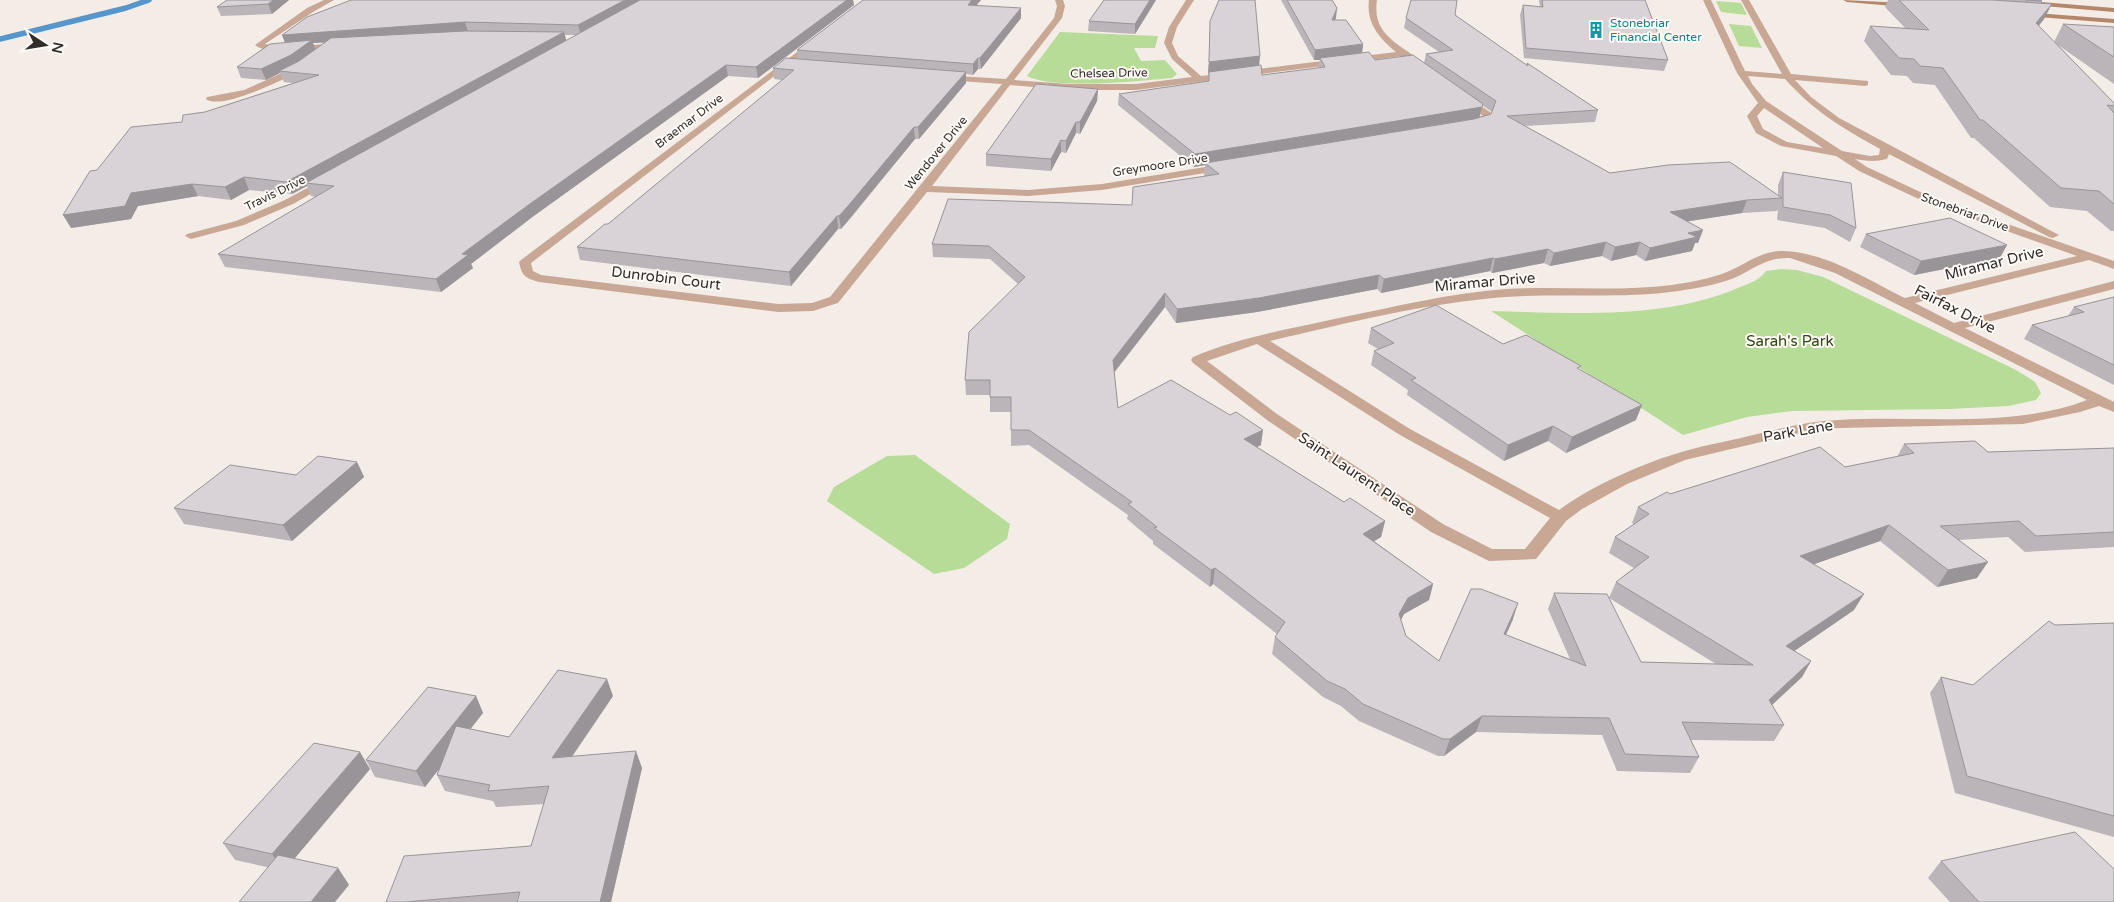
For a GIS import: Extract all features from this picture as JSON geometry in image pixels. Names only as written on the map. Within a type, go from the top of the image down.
[{"type":"main road","points":[[1847,0],[1914,5]]},
{"type":"main road","points":[[2025,3],[2114,10]]},
{"type":"main road","points":[[2019,13],[2114,21]]},
{"type":"street","points":[[330,0],[310,10],[260,45],[276,50],[350,44]]},
{"type":"street","name":"Wendover Drive","points":[[813,306],[834,300],[924,189],[1058,18],[1061,6],[1059,0]]},
{"type":"street","points":[[1190,0],[1173,27],[1168,43],[1175,57],[1199,79]]},
{"type":"street","points":[[1373,0],[1371,6],[1372,20],[1382,34],[1434,76]]},
{"type":"street","name":"Stonebriar Drive","points":[[1707,0],[1748,86],[1764,103],[1843,156],[1889,182],[1929,200],[2114,265]]},
{"type":"street","name":"Stonebriar Drive","points":[[1745,0],[1788,77],[1808,99],[1836,120],[1885,148],[2092,256]]},
{"type":"street","name":"Braemar Drive","points":[[525,262],[789,64],[822,35]]},
{"type":"street","points":[[317,57],[332,45]]},
{"type":"street","name":"Chelsea Drive","points":[[931,76],[1069,87],[1136,87],[1404,53]]},
{"type":"street","points":[[210,100],[237,96],[258,90],[309,62]]},
{"type":"street","points":[[1741,73],[1865,83]]},
{"type":"street","points":[[1457,92],[1487,114],[1485,122],[1462,128]]},
{"type":"street","name":"Stonebriar Drive","points":[[1764,103],[1752,116],[1759,131],[1784,144],[1843,156],[1870,159],[1883,156],[1885,148]]},
{"type":"street","name":"Greymoore Drive","points":[[924,189],[1028,193],[1102,187],[1238,165]]},
{"type":"street","name":"Travis Drive","points":[[191,236],[240,223],[289,202],[332,178]]},
{"type":"street","name":"Miramar Drive","points":[[1198,360],[1215,352],[1260,340],[1437,301],[1508,294],[1633,293],[1686,287],[1739,272],[1768,256],[1775,255]]},
{"type":"street","name":"Fairfax Drive","points":[[1775,255],[1804,258],[1839,270],[1954,326],[2114,408]]},
{"type":"street","name":"Miramar Drive","points":[[1905,302],[2092,256]]},
{"type":"street","name":"Dunrobin Court","points":[[525,262],[527,273],[539,278],[778,308],[813,306]]},
{"type":"street","points":[[1954,326],[2114,284]]},
{"type":"street","points":[[1260,340],[1405,432],[1560,516]]},
{"type":"street","name":"Saint Laurent Place","points":[[1198,360],[1272,417],[1437,528],[1489,555],[1530,555]]},
{"type":"street","name":"Park Lane","points":[[1530,555],[1560,516],[1576,504],[1622,481],[1680,457],[1808,427],[1839,424],[2023,420],[2080,408],[2098,401]]},
{"type":"green space","points":[[1716,1],[1741,3],[1747,15],[1721,12]]},
{"type":"green space","points":[[1729,24],[1751,26],[1762,48],[1739,46]]},
{"type":"green space","points":[[1060,32],[1158,36],[1155,48],[1134,48],[1141,61],[1165,60],[1177,74],[1172,78],[1076,84],[1056,83],[1027,76]]},
{"type":"green space","name":"Sarah's Park","points":[[1781,269],[1797,270],[1823,277],[2016,370],[2035,382],[2041,393],[2036,400],[2008,406],[1950,409],[1792,411],[1747,417],[1683,435],[1491,311],[1585,313],[1648,310],[1709,298],[1757,279],[1766,271]]},
{"type":"green space","points":[[915,455],[1010,524],[1007,539],[964,568],[934,574],[827,501],[834,487],[887,456]]},
{"type":"building","points":[[227,0],[273,0],[268,4],[217,7]]},
{"type":"building","points":[[351,0],[625,0],[578,25],[465,22],[282,35],[307,17]]},
{"type":"building","points":[[640,0],[847,0],[756,67],[726,65],[527,206],[462,254],[468,255],[436,279],[218,254],[334,186],[306,183]]},
{"type":"building","points":[[863,0],[972,0],[968,5],[1021,8],[973,64],[797,50]]},
{"type":"building","points":[[1104,0],[1150,0],[1135,24],[1089,21]]},
{"type":"building","points":[[1219,0],[1255,0],[1260,56],[1209,62],[1210,21]]},
{"type":"building","points":[[1287,0],[1332,0],[1337,8],[1332,20],[1346,20],[1363,44],[1315,50]]},
{"type":"building","points":[[1411,0],[1457,0],[1455,15],[1528,66],[1527,63],[1598,110],[1507,116],[1610,173],[1668,165],[1730,162],[1782,198],[1747,200],[1670,212],[1703,230],[1688,233],[1697,237],[1650,248],[1640,242],[1615,247],[1606,242],[1554,253],[1548,249],[1384,279],[1379,275],[1259,298],[1177,309],[1165,293],[1113,360],[1118,408],[1171,380],[1230,415],[1236,412],[1263,430],[1244,439],[1344,502],[1350,498],[1385,521],[1363,534],[1433,584],[1408,598],[1399,614],[1406,636],[1439,661],[1471,589],[1481,589],[1518,603],[1504,634],[1586,666],[1554,593],[1607,594],[1641,662],[1753,665],[1616,582],[1649,557],[1615,537],[1649,514],[1638,507],[1667,492],[1670,494],[1820,447],[1845,467],[1914,453],[1904,444],[1975,441],[1988,452],[2114,448],[2114,532],[2036,536],[2019,521],[1940,526],[1988,562],[1948,570],[1889,525],[1800,556],[1864,594],[1786,646],[1811,661],[1769,700],[1784,725],[1682,722],[1699,757],[1625,754],[1609,718],[1482,716],[1450,739],[1443,739],[1363,704],[1345,689],[1327,681],[1275,637],[1285,622],[1215,568],[1211,570],[1154,528],[1157,527],[1128,504],[1132,502],[1029,430],[1011,430],[1011,397],[990,397],[990,380],[965,380],[969,332],[1025,277],[989,246],[932,244],[948,199],[1132,205],[1133,187],[1219,174],[1205,163],[1474,119],[1491,114],[1496,101],[1426,54],[1453,50],[1406,18]]},
{"type":"building","name":"Stonebriar Financial Center","points":[[1542,0],[1645,0],[1668,60],[1526,48],[1523,5],[1543,7]]},
{"type":"building","points":[[1899,0],[1993,0],[2052,4],[2036,23],[2114,103],[2114,106],[2107,105],[2114,113],[2114,204],[2099,191],[2061,188],[1983,120],[1980,120],[1943,68],[1920,66],[1914,59],[1899,58],[1870,26],[1929,30]]},
{"type":"building","points":[[2063,24],[2114,27],[2114,57]]},
{"type":"building","points":[[465,31],[564,32],[286,182],[244,177],[225,187],[192,184],[131,193],[125,206],[63,215],[90,171],[97,170],[131,127],[182,122],[183,115],[205,112],[319,75],[279,71],[299,61],[331,38]]},
{"type":"building","points":[[312,40],[291,55],[261,69],[237,67],[270,44]]},
{"type":"building","points":[[1369,52],[1375,60],[1413,55],[1483,104],[1482,107],[1195,154],[1119,94],[1209,81],[1209,72],[1261,65],[1262,75],[1325,67],[1320,58]]},
{"type":"building","points":[[786,58],[966,72],[918,127],[914,127],[848,206],[837,216],[789,272],[577,247],[605,224],[608,224],[794,70],[773,68]]},
{"type":"building","points":[[1036,84],[1098,89],[1080,122],[1076,122],[1066,141],[1061,140],[1051,159],[986,154]]},
{"type":"building","points":[[1783,172],[1851,183],[1856,228],[1830,215],[1783,207]]},
{"type":"building","points":[[1950,218],[2007,245],[1921,261],[1866,234]]},
{"type":"building","points":[[2114,297],[2114,365],[2032,325],[2084,312],[2074,307]]},
{"type":"building","points":[[1436,305],[1503,344],[1526,335],[1581,366],[1577,368],[1642,405],[1572,437],[1553,426],[1508,445],[1411,380],[1416,378],[1374,351],[1394,343],[1371,328]]},
{"type":"building","points":[[318,456],[357,462],[283,525],[174,508],[230,465],[296,475]]},
{"type":"building","points":[[2049,621],[2055,625],[2114,623],[2114,816],[1967,776],[1941,677],[1973,685]]},
{"type":"building","points":[[558,670],[607,679],[552,758],[636,751],[600,902],[517,902],[520,892],[386,902],[404,856],[531,846],[549,786],[488,791],[490,785],[437,775],[456,726],[509,737]]},
{"type":"building","points":[[428,687],[476,696],[416,771],[366,760]]},
{"type":"building","points":[[314,743],[360,752],[272,854],[223,843]]},
{"type":"building","points":[[2075,832],[2114,869],[2114,902],[1979,902],[1941,861]]},
{"type":"building","points":[[278,855],[338,868],[311,902],[239,902]]},
{"type":"waterway","points":[[0,39],[126,8],[149,0]]},
{"type":"place","name":"Stonebriar Financial Center","points":[[1596,30]]}]
